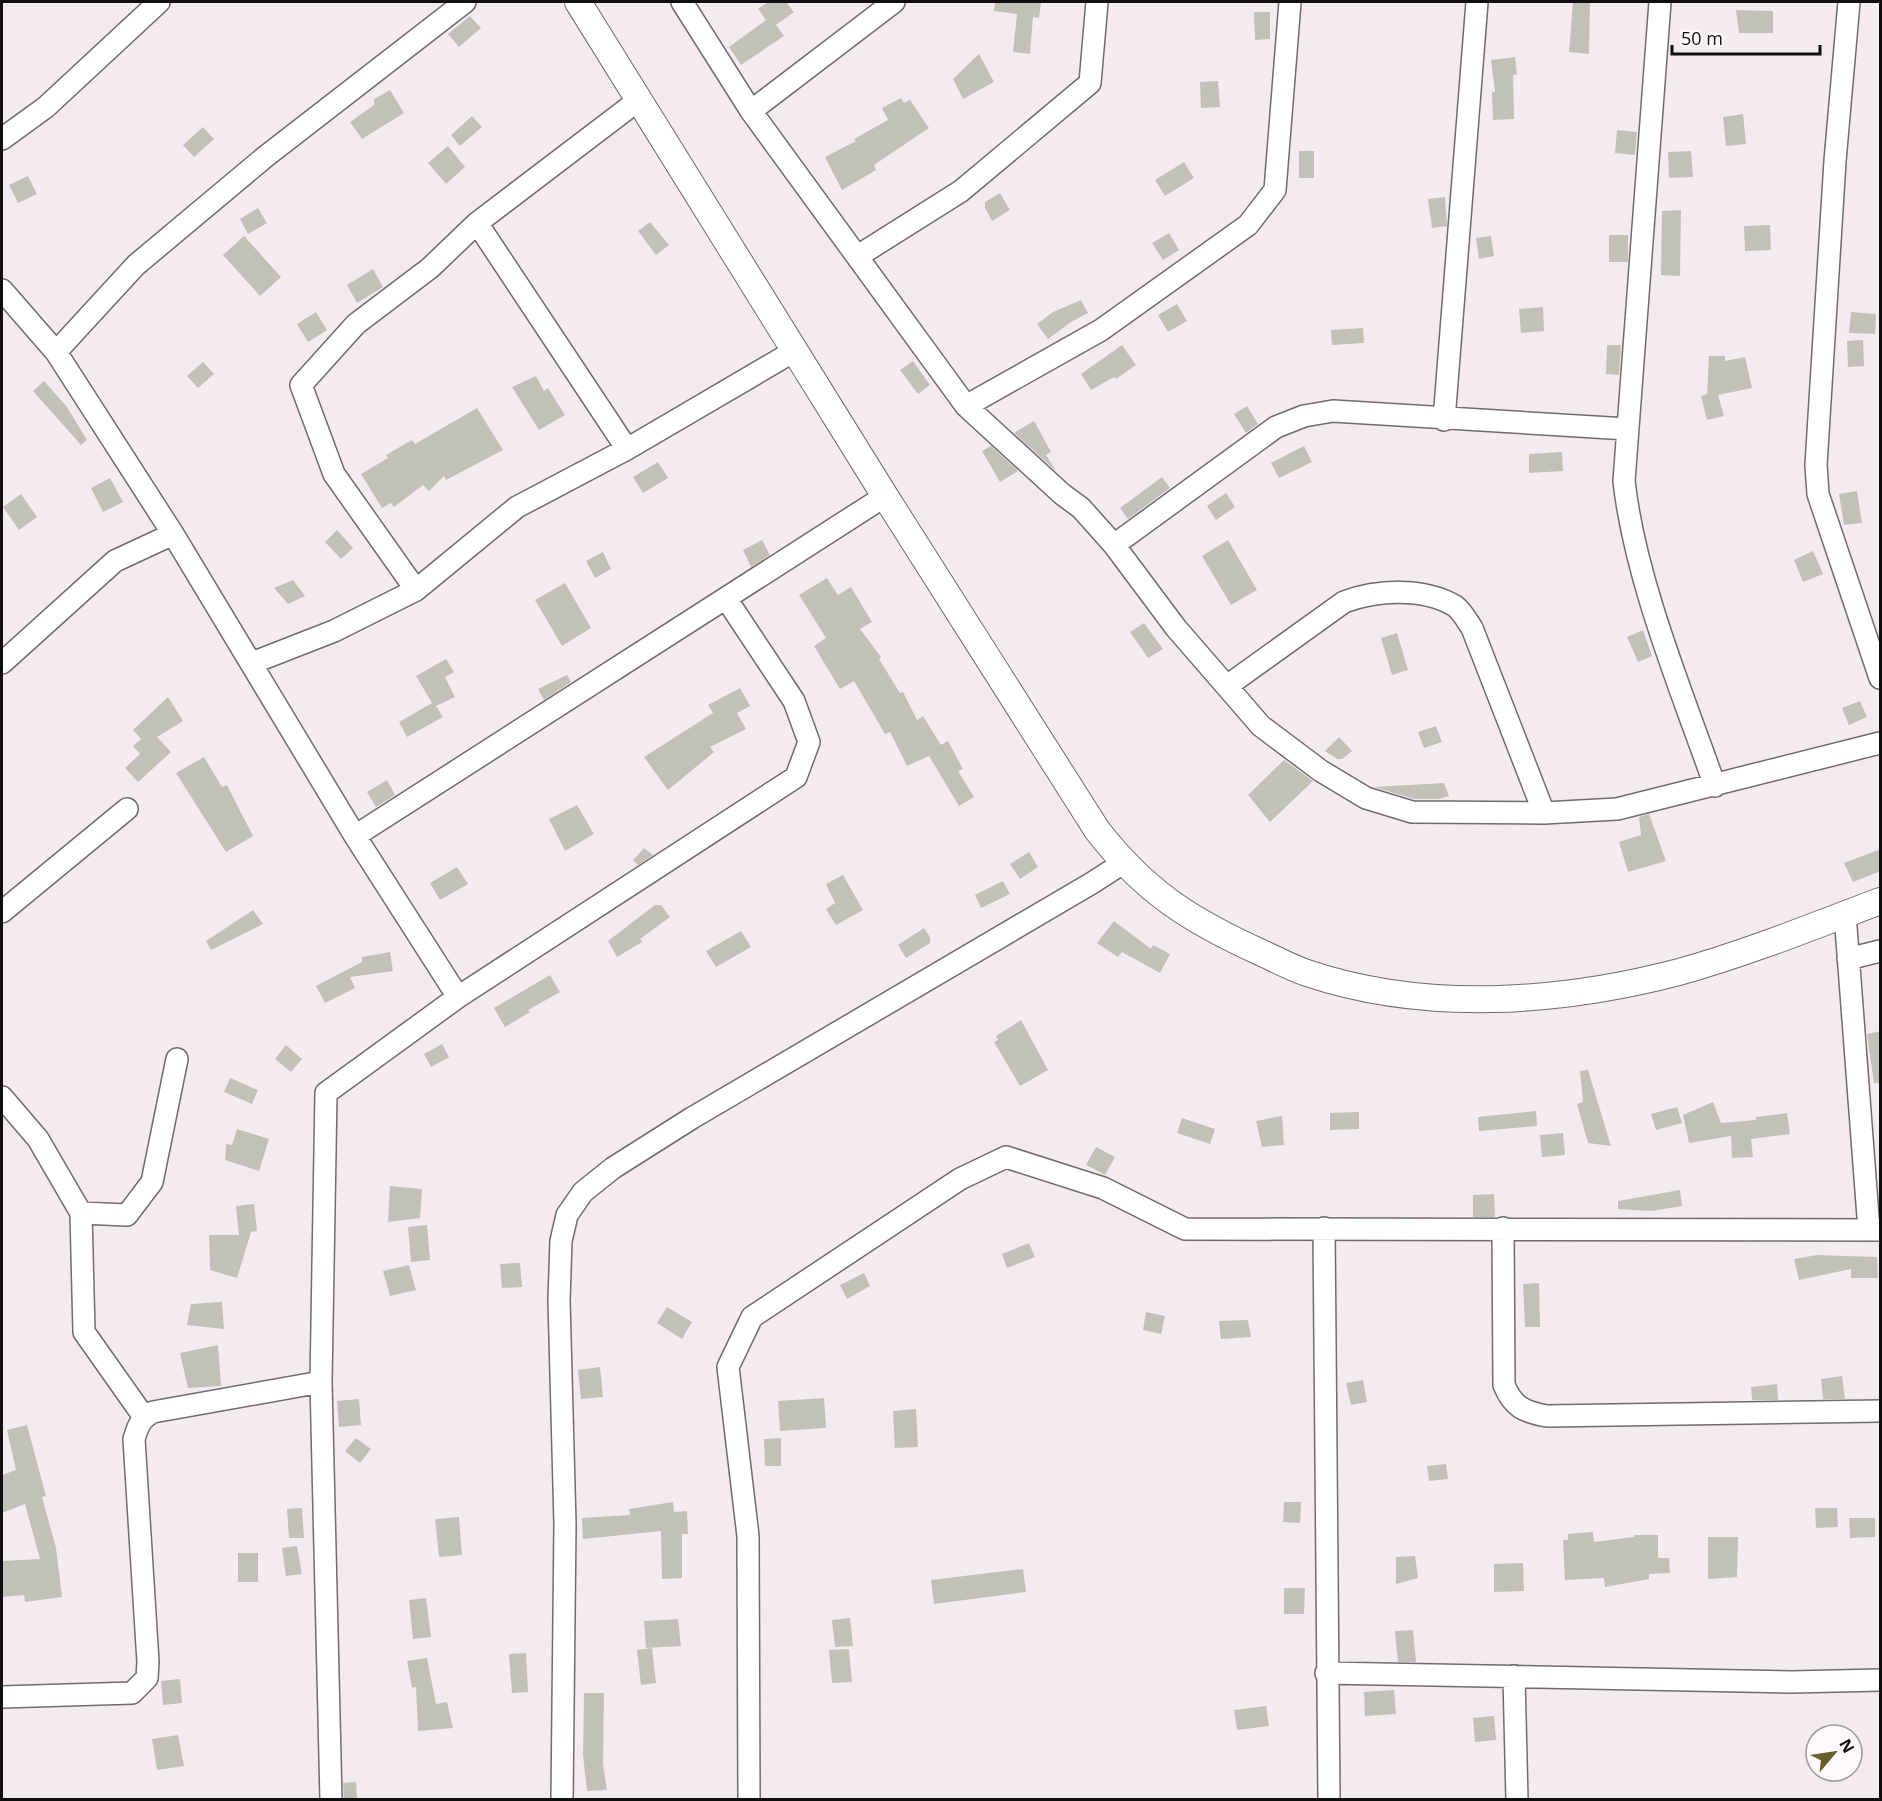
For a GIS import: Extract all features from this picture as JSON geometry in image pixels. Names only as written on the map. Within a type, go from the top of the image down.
[{"type":"street","points":[[2,139],[45,107],[159,2]]},
{"type":"street","points":[[56,352],[136,265],[266,157],[465,2]]},
{"type":"street","points":[[578,2],[885,496],[1097,830],[1123,863],[1160,897],[1211,930],[1307,973],[1412,996],[1487,999],[1556,996],[1680,971],[1881,901]]},
{"type":"street","points":[[682,2],[751,111],[966,406],[1062,494],[1081,508],[1113,545],[1176,628],[1261,726],[1321,771],[1366,798],[1420,812],[1544,813],[1617,809],[1881,743]]},
{"type":"street","points":[[751,111],[894,2]]},
{"type":"street","points":[[858,256],[961,191],[1090,83],[1097,2]]},
{"type":"street","points":[[966,406],[1101,330],[1248,225],[1275,190],[1290,2]]},
{"type":"street","points":[[1444,420],[1477,2]]},
{"type":"street","points":[[1660,2],[1624,481],[1633,533],[1655,610],[1715,786]]},
{"type":"street","points":[[1849,2],[1835,161],[1816,465],[1818,494],[1881,678]]},
{"type":"street","points":[[416,590],[334,474],[301,385],[356,324],[430,268],[477,223],[640,99]]},
{"type":"street","points":[[477,223],[627,449]]},
{"type":"street","points":[[2,290],[56,352],[174,534],[355,836],[458,997]]},
{"type":"street","points":[[252,663],[334,631],[416,590],[518,507],[627,449],[796,350]]},
{"type":"street","points":[[1113,545],[1276,427],[1304,416],[1332,411],[1444,420],[1627,429]]},
{"type":"street","points":[[355,836],[727,600],[885,496]]},
{"type":"street","points":[[2,663],[115,561],[174,534]]},
{"type":"street","points":[[1227,686],[1344,602],[1366,594],[1386,592],[1435,597],[1457,607],[1472,628],[1544,813]]},
{"type":"street","points":[[331,1800],[321,1382],[326,1093],[458,997],[796,777],[808,742],[794,701],[727,600]]},
{"type":"street","points":[[2,912],[126,809]]},
{"type":"street","points":[[562,1800],[564,1524],[559,1300],[561,1241],[567,1215],[583,1192],[692,1118],[1123,863]]},
{"type":"street","points":[[749,1800],[748,1536],[728,1367],[752,1317],[960,1179],[1006,1157],[1103,1188],[1185,1228],[1875,1230],[1845,914]]},
{"type":"street","points":[[1848,960],[1881,951]]},
{"type":"street","points":[[81,1213],[127,1215],[152,1182],[177,1059]]},
{"type":"street","points":[[2,1097],[38,1139],[81,1213],[84,1332],[144,1417]]},
{"type":"street","points":[[1324,1228],[1326,1673],[1329,1800]]},
{"type":"street","points":[[1503,1228],[1504,1384],[1510,1400],[1524,1412],[1547,1416],[1580,1416],[1881,1411]]},
{"type":"street","points":[[2,1697],[132,1693],[147,1678],[148,1662],[134,1439],[138,1424],[144,1417],[153,1412],[321,1382]]},
{"type":"street","points":[[1326,1673],[1792,1682],[1881,1680]]},
{"type":"street","points":[[1514,1676],[1517,1800]]},
{"type":"building","points":[[768,2],[786,2],[794,12],[776,25],[784,36],[741,65],[729,47],[766,20],[758,9]]},
{"type":"building","points":[[995,2],[1041,2],[1039,18],[1033,17],[1030,54],[1013,52],[1017,14],[994,11]]},
{"type":"building","points":[[1573,2],[1590,2],[1589,54],[1569,52]]},
{"type":"building","points":[[1736,10],[1773,11],[1773,33],[1739,33]]},
{"type":"building","points":[[1254,12],[1270,12],[1270,39],[1255,40]]},
{"type":"building","points":[[470,16],[481,28],[459,47],[448,34]]},
{"type":"building","points":[[979,54],[994,82],[963,99],[953,79]]},
{"type":"building","points":[[1515,57],[1517,74],[1513,75],[1514,119],[1493,120],[1492,92],[1495,92],[1491,60]]},
{"type":"building","points":[[1218,81],[1220,107],[1201,108],[1200,82]]},
{"type":"building","points":[[390,90],[404,113],[362,139],[350,122],[374,105],[374,99]]},
{"type":"building","points":[[901,98],[904,103],[910,100],[929,128],[874,165],[876,170],[842,190],[825,157],[856,141],[854,139],[888,120],[882,108]]},
{"type":"building","points":[[1743,114],[1746,144],[1726,146],[1723,117]]},
{"type":"building","points":[[472,116],[482,127],[460,146],[451,135]]},
{"type":"building","points":[[203,127],[214,139],[194,157],[183,145]]},
{"type":"building","points":[[1617,130],[1637,132],[1635,155],[1615,153]]},
{"type":"building","points":[[448,146],[465,167],[446,184],[428,163]]},
{"type":"building","points":[[1299,151],[1314,151],[1314,178],[1299,178]]},
{"type":"building","points":[[1691,151],[1693,177],[1669,178],[1668,152]]},
{"type":"building","points":[[1184,162],[1194,178],[1165,196],[1155,180]]},
{"type":"building","points":[[28,176],[37,194],[18,203],[9,185]]},
{"type":"building","points":[[1000,193],[1010,210],[992,221],[985,208],[985,202]]},
{"type":"building","points":[[1445,197],[1447,226],[1432,228],[1428,199]]},
{"type":"building","points":[[258,208],[267,223],[248,234],[240,219]]},
{"type":"building","points":[[1681,210],[1680,276],[1661,275],[1662,211]]},
{"type":"building","points":[[650,222],[669,245],[656,255],[638,231]]},
{"type":"building","points":[[1770,225],[1771,250],[1745,251],[1744,226]]},
{"type":"building","points":[[1169,233],[1179,250],[1163,260],[1152,243]]},
{"type":"building","points":[[1609,235],[1628,235],[1628,262],[1609,262]]},
{"type":"building","points":[[244,236],[281,277],[260,296],[223,255]]},
{"type":"building","points":[[1491,236],[1494,256],[1479,259],[1476,238]]},
{"type":"building","points":[[373,269],[383,287],[357,303],[347,285]]},
{"type":"building","points":[[1081,300],[1088,313],[1048,339],[1037,324],[1053,312]]},
{"type":"building","points":[[1177,304],[1187,321],[1168,332],[1158,315]]},
{"type":"building","points":[[1543,307],[1544,331],[1521,333],[1519,309]]},
{"type":"building","points":[[316,312],[327,330],[308,342],[297,324]]},
{"type":"building","points":[[1851,312],[1876,314],[1875,334],[1849,333]]},
{"type":"building","points":[[1363,328],[1364,343],[1332,345],[1331,330]]},
{"type":"building","points":[[1863,340],[1864,366],[1848,367],[1847,341]]},
{"type":"building","points":[[1122,345],[1136,365],[1116,379],[1114,377],[1091,390],[1081,374]]},
{"type":"building","points":[[1607,345],[1621,345],[1619,375],[1606,374]]},
{"type":"building","points":[[1709,356],[1725,356],[1725,361],[1745,357],[1752,388],[1718,395],[1724,416],[1707,420],[1701,396],[1707,394]]},
{"type":"building","points":[[913,361],[930,385],[918,394],[900,370]]},
{"type":"building","points":[[203,362],[214,374],[198,388],[187,376]]},
{"type":"building","points":[[536,376],[544,391],[548,388],[565,415],[539,430],[512,387]]},
{"type":"building","points":[[44,381],[67,407],[87,440],[81,445],[33,391]]},
{"type":"building","points":[[1247,406],[1258,424],[1246,433],[1234,414]]},
{"type":"building","points":[[477,408],[503,450],[446,480],[444,476],[429,491],[423,485],[394,507],[391,503],[382,508],[361,474],[388,458],[386,455],[412,440],[415,444]]},
{"type":"building","points":[[1034,421],[1051,452],[1046,455],[1056,471],[1014,433]]},
{"type":"building","points":[[991,446],[1018,471],[1000,482],[982,451]]},
{"type":"building","points":[[1304,446],[1312,462],[1279,478],[1271,463]]},
{"type":"building","points":[[1562,452],[1563,471],[1529,473],[1529,454]]},
{"type":"building","points":[[658,462],[668,478],[643,493],[633,477]]},
{"type":"building","points":[[1162,477],[1170,488],[1128,519],[1120,508]]},
{"type":"building","points":[[110,478],[123,502],[103,512],[91,488]]},
{"type":"building","points":[[1857,491],[1862,523],[1844,525],[1839,494]]},
{"type":"building","points":[[1226,493],[1235,507],[1216,520],[1207,506]]},
{"type":"building","points":[[21,494],[37,517],[19,530],[3,507]]},
{"type":"building","points":[[337,530],[353,548],[341,559],[325,542]]},
{"type":"building","points":[[762,540],[770,555],[751,567],[743,550]]},
{"type":"building","points":[[1228,540],[1257,590],[1231,605],[1202,556]]},
{"type":"building","points":[[1813,551],[1823,574],[1803,582],[1794,560]]},
{"type":"building","points":[[603,552],[611,569],[595,578],[586,561]]},
{"type":"building","points":[[827,578],[838,595],[851,587],[872,622],[860,629],[881,657],[879,659],[900,693],[903,692],[917,720],[923,716],[941,745],[948,741],[963,769],[958,771],[974,797],[959,806],[929,756],[907,766],[890,732],[885,734],[854,681],[840,689],[814,646],[826,638],[799,595]]},
{"type":"building","points":[[293,580],[305,596],[288,604],[274,588]]},
{"type":"building","points":[[565,583],[591,628],[562,646],[535,600]]},
{"type":"building","points":[[1144,623],[1163,649],[1148,658],[1130,632]]},
{"type":"building","points":[[1643,630],[1652,656],[1638,662],[1627,637]]},
{"type":"building","points":[[1397,633],[1408,670],[1392,675],[1381,638]]},
{"type":"building","points":[[446,659],[454,672],[445,677],[455,697],[436,706],[443,717],[407,737],[399,722],[432,703],[416,676]]},
{"type":"building","points":[[567,675],[571,682],[544,700],[538,689]]},
{"type":"building","points":[[740,688],[750,706],[737,713],[746,729],[710,747],[714,752],[668,790],[644,757],[713,713],[708,705]]},
{"type":"building","points":[[168,697],[183,721],[157,737],[171,752],[138,782],[125,768],[140,754],[133,746],[141,739],[133,730]]},
{"type":"building","points":[[1860,701],[1867,717],[1849,725],[1842,708]]},
{"type":"building","points":[[1436,726],[1442,742],[1424,748],[1418,732]]},
{"type":"building","points":[[1339,737],[1352,751],[1342,759],[1337,759],[1325,751]]},
{"type":"building","points":[[204,757],[222,787],[227,785],[253,836],[226,852],[176,773]]},
{"type":"building","points":[[1284,760],[1313,781],[1270,822],[1248,795]]},
{"type":"building","points":[[387,780],[395,795],[376,807],[367,792]]},
{"type":"building","points":[[1444,783],[1449,796],[1439,799],[1414,799],[1374,787]]},
{"type":"building","points":[[577,805],[594,834],[565,851],[549,819]]},
{"type":"building","points":[[1649,814],[1666,861],[1628,872],[1619,842],[1641,835],[1639,817]]},
{"type":"building","points":[[644,848],[653,855],[638,865],[633,860]]},
{"type":"building","points":[[1881,849],[1881,871],[1853,882],[1844,863]]},
{"type":"building","points":[[1029,852],[1038,867],[1020,879],[1010,864]]},
{"type":"building","points":[[457,867],[468,884],[440,900],[430,883]]},
{"type":"building","points":[[843,875],[863,910],[836,925],[826,909],[835,903],[826,884]]},
{"type":"building","points":[[1003,881],[1010,894],[981,908],[975,895]]},
{"type":"building","points":[[655,905],[661,905],[670,917],[640,939],[642,942],[617,957],[608,941]]},
{"type":"building","points":[[253,910],[263,924],[211,950],[206,941]]},
{"type":"building","points":[[1114,921],[1151,949],[1153,945],[1170,954],[1160,973],[1122,952],[1118,957],[1097,943]]},
{"type":"building","points":[[924,928],[930,937],[930,943],[906,958],[898,945]]},
{"type":"building","points":[[741,931],[751,947],[716,967],[706,951]]},
{"type":"building","points":[[390,952],[393,971],[350,977],[355,988],[325,1003],[316,986],[362,962],[362,957]]},
{"type":"building","points":[[550,975],[560,992],[528,1010],[530,1012],[505,1027],[494,1008]]},
{"type":"building","points":[[1021,1020],[1048,1070],[1020,1086],[994,1042],[998,1040],[996,1036]]},
{"type":"building","points":[[1881,1031],[1881,1083],[1874,1083],[1867,1034]]},
{"type":"building","points":[[442,1044],[449,1057],[431,1067],[424,1054]]},
{"type":"building","points":[[286,1045],[302,1059],[291,1072],[275,1059]]},
{"type":"building","points":[[1588,1070],[1611,1146],[1588,1143],[1577,1104],[1583,1102],[1580,1071]]},
{"type":"building","points":[[230,1078],[258,1090],[252,1104],[224,1092]]},
{"type":"building","points":[[1713,1102],[1721,1123],[1756,1120],[1756,1117],[1787,1113],[1790,1134],[1751,1139],[1753,1157],[1732,1158],[1731,1136],[1689,1143],[1683,1115]]},
{"type":"building","points":[[1677,1107],[1682,1123],[1656,1130],[1651,1114]]},
{"type":"building","points":[[1536,1111],[1537,1126],[1479,1131],[1478,1117]]},
{"type":"building","points":[[1359,1112],[1359,1129],[1330,1130],[1330,1113]]},
{"type":"building","points":[[1282,1116],[1284,1145],[1262,1147],[1256,1121]]},
{"type":"building","points":[[1182,1118],[1215,1129],[1210,1144],[1177,1133]]},
{"type":"building","points":[[237,1129],[269,1139],[259,1171],[225,1160],[226,1144],[232,1145]]},
{"type":"building","points":[[1563,1133],[1565,1155],[1542,1157],[1540,1135]]},
{"type":"building","points":[[1096,1147],[1115,1157],[1105,1175],[1086,1165]]},
{"type":"building","points":[[390,1186],[422,1189],[420,1218],[388,1222]]},
{"type":"building","points":[[1680,1190],[1682,1206],[1652,1211],[1618,1209],[1618,1201]]},
{"type":"building","points":[[1494,1194],[1495,1217],[1473,1217],[1473,1195]]},
{"type":"building","points":[[254,1204],[257,1231],[251,1232],[237,1278],[210,1270],[209,1235],[239,1235],[236,1206]]},
{"type":"building","points":[[427,1225],[430,1260],[411,1262],[408,1227]]},
{"type":"building","points":[[1029,1243],[1035,1257],[1007,1268],[1002,1254]]},
{"type":"building","points":[[1817,1255],[1877,1257],[1878,1278],[1851,1278],[1851,1269],[1799,1280],[1794,1259]]},
{"type":"building","points":[[520,1263],[522,1287],[502,1288],[500,1264]]},
{"type":"building","points":[[409,1265],[416,1290],[390,1296],[383,1271]]},
{"type":"building","points":[[864,1273],[870,1286],[847,1299],[840,1285]]},
{"type":"building","points":[[1539,1283],[1540,1327],[1525,1327],[1523,1284]]},
{"type":"building","points":[[222,1302],[224,1329],[187,1325],[191,1304]]},
{"type":"building","points":[[667,1307],[692,1322],[682,1339],[657,1323]]},
{"type":"building","points":[[1146,1312],[1165,1316],[1161,1334],[1143,1330]]},
{"type":"building","points":[[1248,1320],[1251,1337],[1221,1339],[1219,1321]]},
{"type":"building","points":[[218,1345],[221,1386],[188,1388],[180,1353]]},
{"type":"building","points":[[600,1367],[603,1397],[581,1399],[578,1370]]},
{"type":"building","points":[[1842,1376],[1845,1399],[1823,1399],[1821,1379]]},
{"type":"building","points":[[1363,1380],[1367,1402],[1351,1405],[1346,1383]]},
{"type":"building","points":[[1777,1384],[1778,1400],[1752,1400],[1751,1387]]},
{"type":"building","points":[[824,1398],[826,1428],[780,1431],[778,1401]]},
{"type":"building","points":[[359,1399],[361,1425],[339,1427],[337,1401]]},
{"type":"building","points":[[916,1409],[918,1447],[895,1448],[893,1411]]},
{"type":"building","points":[[27,1425],[46,1496],[42,1497],[56,1548],[62,1597],[25,1602],[24,1595],[2,1597],[2,1561],[40,1559],[25,1504],[2,1513],[2,1475],[16,1470],[7,1430]]},
{"type":"building","points":[[356,1438],[371,1449],[360,1463],[345,1451]]},
{"type":"building","points":[[781,1438],[781,1466],[765,1466],[764,1439]]},
{"type":"building","points":[[1446,1464],[1448,1479],[1429,1481],[1427,1466]]},
{"type":"building","points":[[673,1502],[674,1512],[687,1511],[688,1534],[682,1534],[682,1578],[662,1579],[661,1531],[583,1539],[582,1518],[630,1515],[629,1509]]},
{"type":"building","points":[[1284,1502],[1301,1502],[1300,1523],[1283,1522]]},
{"type":"building","points":[[302,1508],[304,1538],[289,1538],[287,1509]]},
{"type":"building","points":[[1815,1508],[1837,1508],[1838,1527],[1816,1528]]},
{"type":"building","points":[[459,1517],[462,1555],[439,1557],[435,1519]]},
{"type":"building","points":[[1849,1518],[1875,1518],[1875,1537],[1850,1538]]},
{"type":"building","points":[[1593,1532],[1594,1542],[1634,1537],[1634,1535],[1658,1535],[1658,1558],[1669,1558],[1670,1573],[1649,1574],[1649,1579],[1605,1587],[1604,1578],[1565,1580],[1563,1540],[1568,1540],[1568,1534]]},
{"type":"building","points":[[1708,1537],[1738,1537],[1737,1577],[1708,1579]]},
{"type":"building","points":[[297,1546],[302,1574],[286,1576],[282,1548]]},
{"type":"building","points":[[238,1553],[258,1553],[258,1582],[238,1582]]},
{"type":"building","points":[[1415,1556],[1418,1578],[1396,1584],[1396,1557]]},
{"type":"building","points":[[1523,1563],[1524,1591],[1494,1592],[1494,1564]]},
{"type":"building","points":[[1023,1569],[1026,1592],[934,1604],[931,1580]]},
{"type":"building","points":[[1284,1588],[1305,1588],[1304,1614],[1284,1614]]},
{"type":"building","points":[[426,1598],[431,1637],[413,1639],[409,1600]]},
{"type":"building","points":[[850,1618],[853,1646],[835,1647],[832,1620]]},
{"type":"building","points":[[678,1619],[681,1646],[646,1648],[644,1621]]},
{"type":"building","points":[[1413,1630],[1416,1662],[1398,1662],[1395,1631]]},
{"type":"building","points":[[652,1648],[656,1683],[641,1685],[637,1650]]},
{"type":"building","points":[[849,1649],[852,1682],[832,1683],[829,1650]]},
{"type":"building","points":[[526,1653],[528,1692],[512,1693],[509,1654]]},
{"type":"building","points":[[427,1658],[436,1704],[447,1702],[453,1728],[418,1731],[416,1687],[412,1688],[407,1661]]},
{"type":"building","points":[[180,1679],[182,1703],[163,1705],[161,1681]]},
{"type":"building","points":[[1394,1690],[1396,1714],[1365,1716],[1364,1692]]},
{"type":"building","points":[[584,1693],[604,1693],[603,1764],[607,1790],[587,1791],[583,1755]]},
{"type":"building","points":[[1266,1706],[1269,1726],[1237,1730],[1234,1710]]},
{"type":"building","points":[[1494,1716],[1496,1740],[1475,1742],[1473,1718]]},
{"type":"building","points":[[178,1735],[184,1766],[157,1770],[152,1739]]},
{"type":"building","points":[[356,1782],[357,1800],[344,1800],[343,1783]]}]
